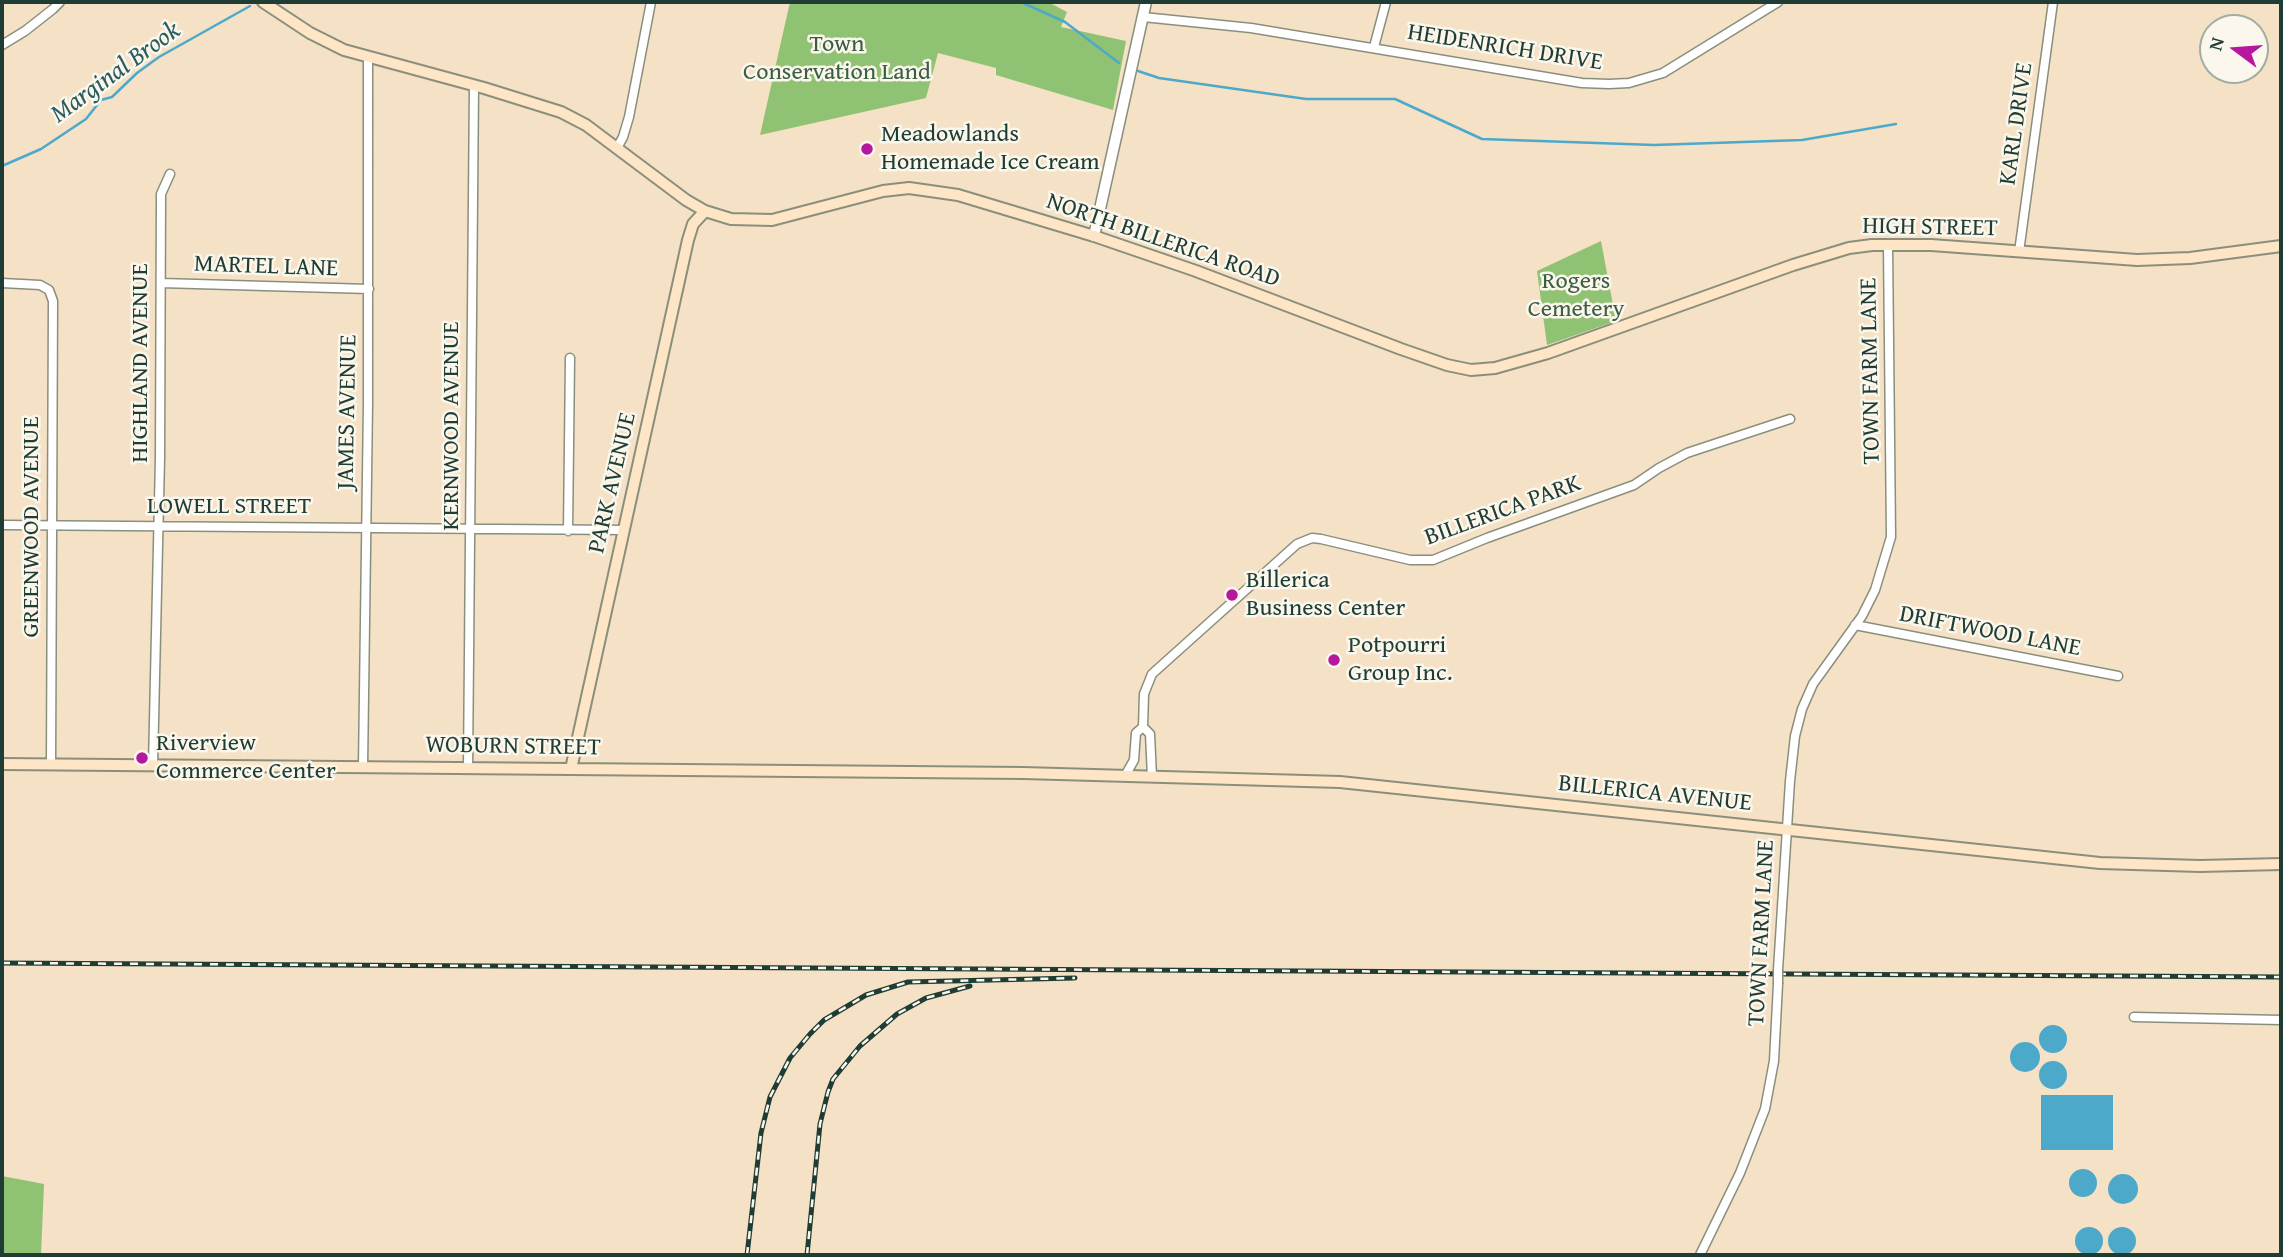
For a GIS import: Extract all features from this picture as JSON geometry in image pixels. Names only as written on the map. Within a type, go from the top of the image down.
[{"type":"main road","name":"NORTH BILLERICA ROAD","points":[[263,2],[328,44],[368,58],[474,85],[561,112],[586,125],[686,200],[705,211],[731,219],[772,220],[883,191],[929,189],[958,195],[1094,236],[1196,271],[1401,349],[1447,365],[1471,370]]},
{"type":"main road","name":"PARK AVENUE","points":[[571,769],[688,240],[693,224],[705,211]]},
{"type":"main road","name":"HIGH STREET","points":[[1471,370],[1495,368],[1548,353],[1849,248],[1931,245],[2137,260],[2190,258],[2281,246]]},
{"type":"main road","name":"WOBURN STREET","points":[[2,764],[1023,773]]},
{"type":"main road","name":"BILLERICA AVENUE","points":[[1023,773],[1340,782],[2099,863],[2200,866],[2281,864]]},
{"type":"street","points":[[2,45],[25,31],[60,2]]},
{"type":"street","points":[[617,148],[629,117],[652,2]]},
{"type":"street","points":[[1094,236],[1146,2]]},
{"type":"street","name":"HEIDENRICH DRIVE","points":[[1374,47],[1386,2]]},
{"type":"street","name":"HEIDENRICH DRIVE","points":[[1143,17],[1251,28],[1581,83],[1629,83],[1663,73],[1778,2]]},
{"type":"street","name":"KARL DRIVE","points":[[2019,251],[2053,2]]},
{"type":"street","name":"JAMES AVENUE","points":[[363,767],[369,289],[368,58]]},
{"type":"street","name":"KERNWOOD AVENUE","points":[[467,768],[474,85]]},
{"type":"street","name":"HIGHLAND AVENUE","points":[[153,765],[161,194],[170,174]]},
{"type":"street","name":"TOWN FARM LANE","points":[[1700,1255],[1740,1173],[1765,1109],[1774,1060],[1787,830],[1795,736],[1801,709],[1812,684],[1855,625],[1875,590],[1891,537],[1888,245]]},
{"type":"street","name":"GREENWOOD AVENUE","points":[[2,283],[34,284],[49,290],[53,301],[51,764]]},
{"type":"street","name":"MARTEL LANE","points":[[161,283],[369,289]]},
{"type":"street","points":[[568,531],[570,358]]},
{"type":"street","name":"BILLERICA PARK","points":[[1152,776],[1150,734],[1143,727],[1144,694],[1152,674],[1297,544],[1312,538],[1321,539],[1410,560],[1433,560],[1634,485],[1687,453],[1790,419]]},
{"type":"street","name":"LOWELL STREET","points":[[2,525],[624,530]]},
{"type":"street","name":"DRIFTWOOD LANE","points":[[1855,625],[2118,676]]},
{"type":"street","name":"BILLERICA PARK","points":[[1125,776],[1134,760],[1136,733],[1143,727]]},
{"type":"street","points":[[2134,1017],[2281,1020]]},
{"type":"green space","name":"Town Conservation Land","points":[[790,2],[1048,2],[1067,12],[1061,27],[1126,41],[1113,110],[996,75],[996,68],[938,53],[926,98],[760,135]]},
{"type":"green space","name":"Rogers Cemetery","points":[[1601,241],[1616,321],[1547,345],[1537,271]]},
{"type":"green space","points":[[2,1176],[44,1184],[41,1255],[2,1255]]},
{"type":"water","points":[[2053,1025],[2063,1029],[2067,1039],[2063,1049],[2053,1053],[2043,1049],[2039,1039],[2043,1029]]},
{"type":"water","points":[[2025,1042],[2035,1047],[2040,1057],[2035,1067],[2025,1072],[2015,1067],[2010,1057],[2015,1047]]},
{"type":"water","points":[[2053,1061],[2063,1065],[2067,1075],[2063,1085],[2053,1089],[2043,1085],[2039,1075],[2043,1065]]},
{"type":"water","points":[[2041,1095],[2113,1095],[2113,1150],[2041,1150]]},
{"type":"water","points":[[2083,1169],[2093,1173],[2097,1183],[2093,1193],[2083,1197],[2073,1193],[2069,1183],[2073,1173]]},
{"type":"water","points":[[2123,1174],[2133,1179],[2138,1189],[2133,1199],[2123,1204],[2113,1199],[2108,1189],[2113,1179]]},
{"type":"water","points":[[2089,1227],[2099,1231],[2103,1241],[2099,1251],[2089,1255],[2079,1251],[2075,1241],[2079,1231]]},
{"type":"water","points":[[2122,1227],[2132,1231],[2136,1241],[2132,1251],[2122,1255],[2112,1251],[2108,1241],[2112,1231]]},
{"type":"waterway","points":[[1021,2],[1065,22],[1119,63]]},
{"type":"waterway","name":"Marginal Brook","points":[[2,166],[41,149],[86,119],[101,100],[112,97],[159,57],[250,6]]},
{"type":"waterway","points":[[1138,71],[1159,78],[1306,99],[1395,99],[1482,139],[1654,145],[1802,140],[1896,124]]},
{"type":"railway","points":[[2,963],[2281,977]]},
{"type":"railway","points":[[747,1255],[761,1133],[770,1097],[790,1058],[824,1020],[866,995],[908,982],[1075,978]]},
{"type":"railway","points":[[807,1255],[820,1124],[833,1079],[860,1046],[897,1014],[926,998],[970,986]]},
{"type":"place","name":"Meadowlands Homemade Ice Cream","points":[[867,149]]},
{"type":"place","name":"Billerica Business Center","points":[[1232,595]]},
{"type":"place","name":"Potpourri Group Inc.","points":[[1334,660]]},
{"type":"place","name":"Riverview Commerce Center","points":[[142,758]]}]
